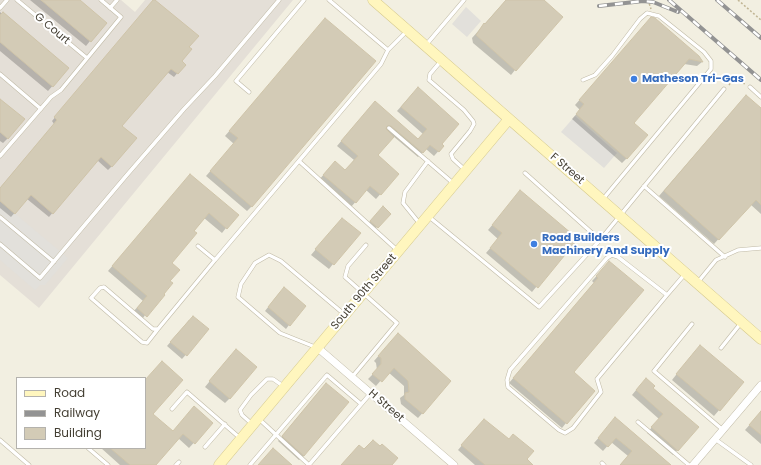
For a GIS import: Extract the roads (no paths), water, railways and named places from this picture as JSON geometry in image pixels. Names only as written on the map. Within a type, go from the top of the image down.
[{"type":"street","name":"F Street","points":[[373,0],[761,339]]},
{"type":"street","name":"South 90th Street","points":[[219,465],[509,119]]},
{"type":"street","name":"H Street","points":[[318,348],[454,465]]},
{"type":"street","points":[[693,465],[761,385]]},
{"type":"lane","points":[[0,8],[7,0]]},
{"type":"lane","name":"G Court","points":[[17,0],[86,58]]},
{"type":"lane","points":[[1,154],[51,96],[61,90],[121,17],[101,0]]},
{"type":"lane","points":[[110,8],[117,0]]},
{"type":"lane","points":[[0,244],[40,278],[126,176],[184,109],[215,76],[279,0]]},
{"type":"lane","points":[[248,92],[236,81],[304,0]]},
{"type":"lane","points":[[329,0],[388,50]]},
{"type":"lane","points":[[426,46],[464,0]]},
{"type":"lane","points":[[583,80],[595,75],[612,56],[640,19],[647,13],[652,13],[659,16],[704,52],[711,61],[711,69],[602,200]]},
{"type":"lane","points":[[158,329],[153,329],[104,287],[100,288],[91,298],[142,342],[147,343],[298,161],[381,64],[388,50],[407,30]]},
{"type":"lane","points":[[442,60],[430,74],[429,80],[464,110],[474,124],[451,154],[453,158],[466,170]]},
{"type":"lane","points":[[0,74],[41,109]]},
{"type":"lane","points":[[750,87],[761,96]]},
{"type":"lane","points":[[427,216],[539,307],[600,240],[724,89]]},
{"type":"lane","points":[[389,128],[454,184]]},
{"type":"lane","points":[[298,161],[398,251]]},
{"type":"lane","points":[[420,224],[403,203],[405,192],[428,162]]},
{"type":"lane","points":[[525,173],[600,240]]},
{"type":"lane","points":[[644,186],[725,256]]},
{"type":"lane","points":[[0,217],[54,262]]},
{"type":"lane","points":[[352,377],[397,323],[345,277],[348,266],[366,245]]},
{"type":"lane","points":[[198,246],[215,260]]},
{"type":"lane","points":[[697,283],[716,260],[738,250],[761,248]]},
{"type":"lane","points":[[318,348],[280,333],[238,297],[241,284],[255,262],[269,255],[281,261],[345,315]]},
{"type":"lane","points":[[667,295],[618,256],[612,255],[607,258],[510,370],[507,380],[508,387],[565,433],[572,428],[601,392],[597,379],[686,273]]},
{"type":"lane","points":[[721,348],[742,322]]},
{"type":"lane","points":[[692,324],[654,371],[723,430]]},
{"type":"lane","points":[[250,465],[327,375],[361,404]]},
{"type":"lane","points":[[285,387],[273,379],[267,378],[251,395],[240,410],[242,415],[276,436],[309,465],[371,393]]},
{"type":"lane","points":[[172,409],[187,392],[241,438]]},
{"type":"lane","points":[[638,422],[689,465]]},
{"type":"lane","points":[[205,447],[225,424]]},
{"type":"lane","points":[[715,439],[751,465]]},
{"type":"lane","points":[[0,440],[29,465]]},
{"type":"lane","points":[[89,449],[108,465]]},
{"type":"railway","points":[[669,0],[761,80]]},
{"type":"railway","points":[[717,0],[761,38]]},
{"type":"railway","points":[[599,6],[643,1],[653,2],[678,12]]},
{"type":"place","name":"Matheson Tri-Gas","points":[[634,79]]},
{"type":"place","name":"Road Builders Machinery And Supply","points":[[534,244]]}]
